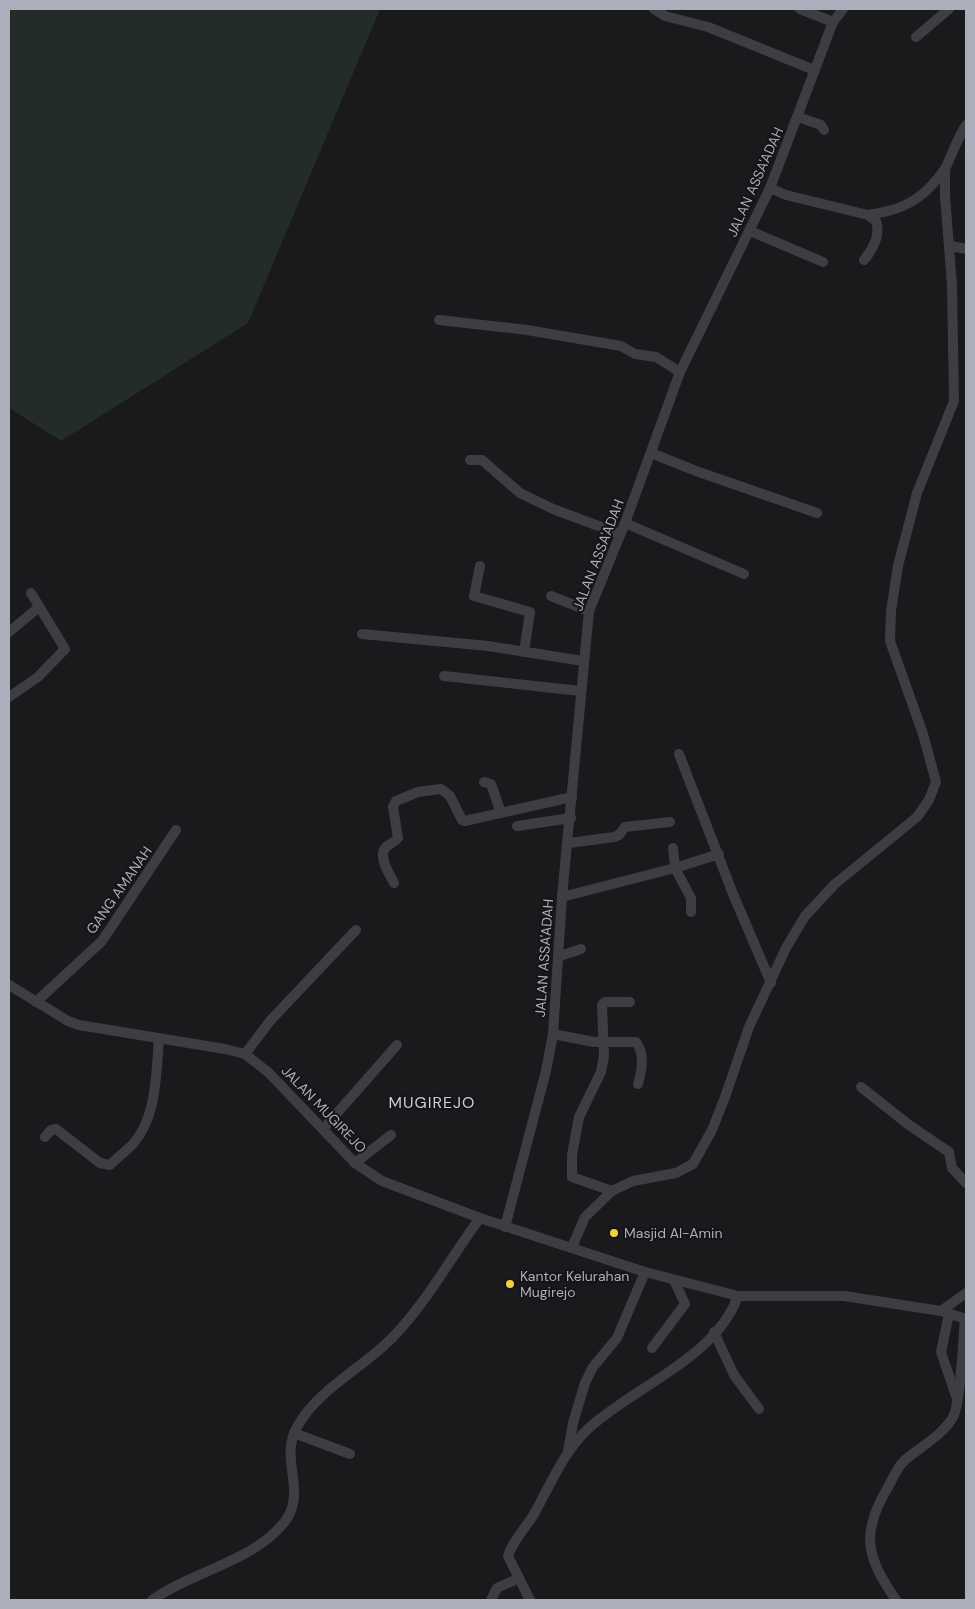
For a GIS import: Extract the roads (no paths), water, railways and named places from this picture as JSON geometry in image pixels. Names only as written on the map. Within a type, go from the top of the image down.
[{"type":"street","points":[[654,9],[665,16],[708,27],[814,70]]},
{"type":"street","points":[[800,9],[833,22]]},
{"type":"street","name":"JALAN ASSA'ADAH","points":[[505,1227],[546,1071],[552,1034],[560,956],[562,897],[569,843],[580,691],[589,611],[651,453],[680,372],[770,188],[833,22],[843,9]]},
{"type":"street","points":[[916,37],[949,9]]},
{"type":"street","points":[[798,117],[821,125],[824,130]]},
{"type":"street","points":[[572,1246],[585,1217],[612,1191],[633,1181],[676,1173],[693,1164],[712,1130],[748,1027],[771,983],[786,948],[805,916],[835,884],[917,817],[929,800],[936,782],[923,734],[890,641],[891,611],[898,566],[915,502],[954,401],[951,246],[945,196],[945,169],[956,139],[966,125]]},
{"type":"street","points":[[770,188],[786,195],[868,214],[886,212],[911,204],[925,192],[945,169]]},
{"type":"street","points":[[864,260],[872,251],[879,228],[876,221],[868,214]]},
{"type":"street","points":[[750,231],[823,262]]},
{"type":"street","points":[[951,246],[966,249]]},
{"type":"street","points":[[439,320],[527,330],[621,346],[636,354],[656,357],[680,372]]},
{"type":"street","points":[[651,453],[696,471],[817,513]]},
{"type":"street","points":[[470,460],[482,460],[520,493],[545,505],[622,528],[744,574]]},
{"type":"street","points":[[480,566],[474,596],[530,612],[524,652]]},
{"type":"street","points":[[9,697],[38,677],[65,649],[31,593]]},
{"type":"street","points":[[551,596],[589,611]]},
{"type":"street","points":[[9,632],[39,607]]},
{"type":"street","points":[[362,634],[488,646],[583,661]]},
{"type":"street","points":[[444,676],[580,691]]},
{"type":"street","points":[[679,754],[733,894],[771,983]]},
{"type":"street","points":[[484,782],[491,784],[501,813]]},
{"type":"street","points":[[394,883],[383,860],[383,852],[385,847],[398,838],[393,806],[396,801],[418,792],[441,789],[450,796],[462,820],[473,820],[572,797]]},
{"type":"street","points":[[516,826],[571,818]]},
{"type":"street","points":[[569,843],[614,837],[619,835],[626,827],[670,822]]},
{"type":"street","name":"GANG AMANAH","points":[[36,1002],[102,941],[176,830]]},
{"type":"street","points":[[673,848],[676,868],[691,898],[691,912]]},
{"type":"street","points":[[562,897],[676,868],[719,854]]},
{"type":"street","points":[[245,1054],[277,1014],[356,930]]},
{"type":"street","points":[[560,956],[581,949]]},
{"type":"street","name":"JALAN MUGIREJO","points":[[9,985],[79,1025],[245,1054],[289,1091],[355,1163],[382,1180],[505,1227],[572,1246],[645,1272],[738,1296],[844,1296],[945,1312],[966,1319]]},
{"type":"street","points":[[612,1191],[572,1177],[570,1173],[580,1118],[601,1072],[604,1042],[602,1005],[606,1002],[630,1002]]},
{"type":"street","points":[[552,1034],[573,1039],[604,1042],[636,1042],[642,1059],[642,1072],[638,1084]]},
{"type":"street","points":[[45,1137],[51,1130],[56,1129],[100,1163],[110,1165],[134,1143],[148,1115],[153,1093],[159,1039]]},
{"type":"street","points":[[323,1129],[396,1045]]},
{"type":"street","points":[[861,1087],[909,1125],[948,1152],[952,1168],[966,1183]]},
{"type":"street","points":[[355,1163],[391,1135]]},
{"type":"street","points":[[152,1600],[190,1578],[248,1552],[282,1525],[292,1509],[296,1495],[290,1448],[294,1433],[312,1406],[391,1339],[408,1321],[480,1218]]},
{"type":"street","points":[[568,1452],[573,1423],[585,1382],[593,1367],[617,1338],[645,1272]]},
{"type":"street","points":[[652,1348],[685,1304],[674,1280]]},
{"type":"street","points":[[958,1399],[940,1352],[945,1312],[966,1292]]},
{"type":"street","points":[[530,1600],[508,1559],[509,1552],[533,1515],[568,1452],[601,1418],[666,1376],[714,1332],[732,1313],[738,1296]]},
{"type":"street","points":[[896,1600],[876,1566],[870,1548],[870,1522],[876,1507],[903,1462],[945,1427],[954,1416],[958,1399],[966,1319]]},
{"type":"street","points":[[714,1332],[734,1375],[759,1409]]},
{"type":"street","points":[[294,1433],[350,1454]]},
{"type":"street","points":[[491,1600],[497,1588],[517,1578]]},
{"type":"place","name":"Masjid Al-Amin","points":[[614,1233]]},
{"type":"place","name":"Kantor Kelurahan Mugirejo","points":[[510,1284]]},
{"type":"district","name":"MUGIREJO","points":[[432,1102]]}]
